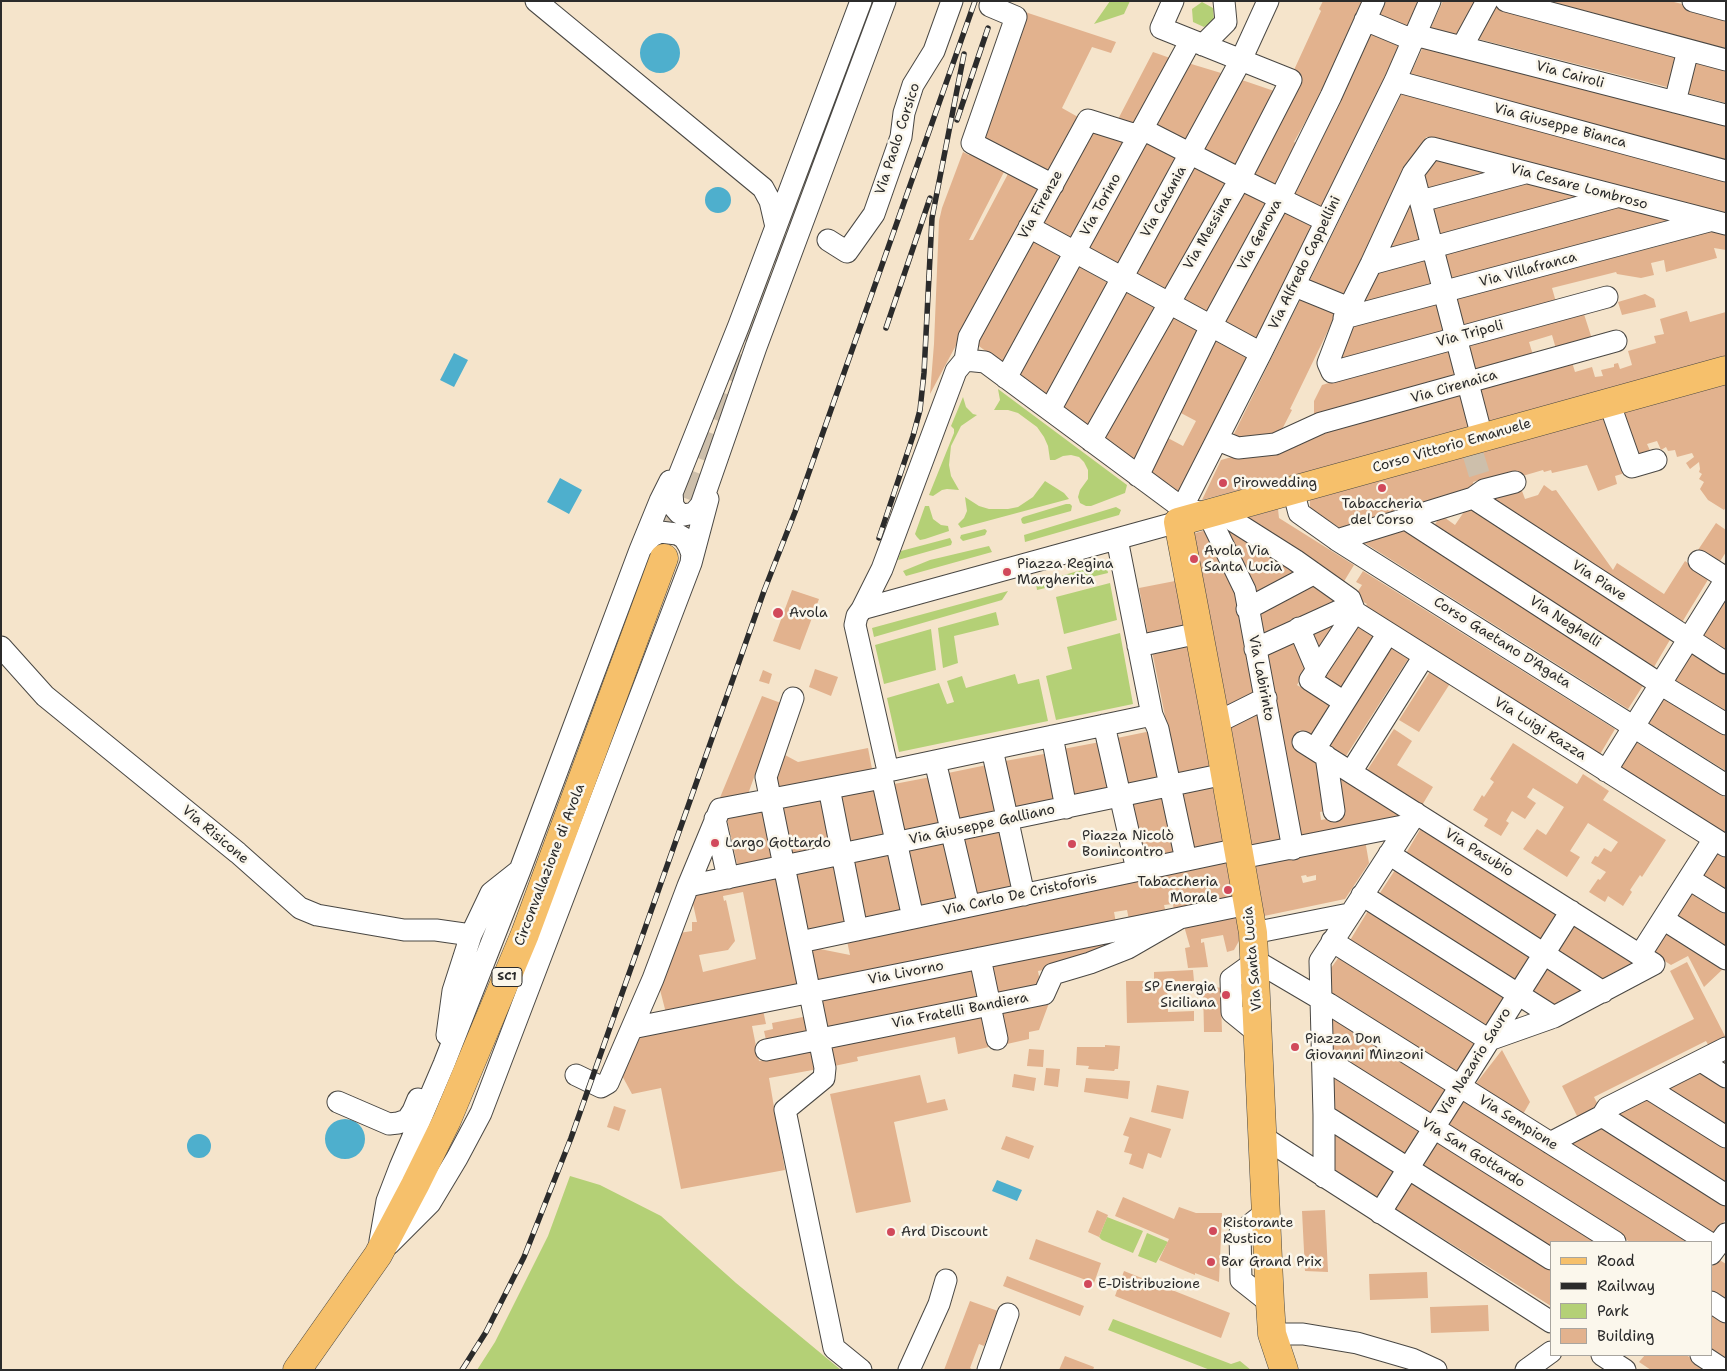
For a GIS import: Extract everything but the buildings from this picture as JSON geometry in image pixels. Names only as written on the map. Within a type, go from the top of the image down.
[{"type":"main road","name":"Corso Vittorio Emanuele","points":[[1199,513],[1475,444],[1609,402],[1726,370]]},
{"type":"main road","name":"Via Santa Lucia","points":[[1199,513],[1199,632],[1240,854],[1256,961],[1272,1334],[1284,1370]]},
{"type":"main road","name":"Circonvallazione di Avola","points":[[297,1370],[378,1254],[416,1185],[447,1120],[521,943],[652,554]]},
{"type":"main road","points":[[1268,1370],[1272,1334]]},
{"type":"street","points":[[536,1],[763,188],[770,201],[776,227]]},
{"type":"street","points":[[860,1],[799,167],[672,493],[673,506],[679,513],[690,514],[699,509],[760,338],[885,1]]},
{"type":"street","name":"Via Paolo Corsico","points":[[828,240],[847,252],[874,214],[901,137],[904,113],[914,85],[934,51],[952,1]]},
{"type":"street","points":[[992,1],[990,6],[1016,16],[972,143],[1053,185]]},
{"type":"street","points":[[1173,1],[1161,28],[1241,60]]},
{"type":"street","name":"Via Torino","points":[[1009,374],[1140,133],[1197,42],[1226,22],[1224,1]]},
{"type":"street","name":"Via Catania","points":[[1052,406],[1241,60],[1268,1]]},
{"type":"street","name":"Via Alfredo Cappellini","points":[[1199,513],[1218,440],[1395,81],[1430,1]]},
{"type":"street","points":[[1462,47],[1487,1]]},
{"type":"street","points":[[1506,1],[1726,60]]},
{"type":"street","points":[[1693,1],[1726,10]]},
{"type":"street","name":"Via Cairoli","points":[[1370,11],[1414,37],[1462,47],[1726,116]]},
{"type":"street","name":"Via Genova","points":[[1140,472],[1211,326],[1280,199],[1331,96],[1370,11]]},
{"type":"street","points":[[1674,102],[1688,50]]},
{"type":"street","name":"Via Messina","points":[[1093,436],[1240,179],[1291,80],[1241,60]]},
{"type":"street","name":"Via Giuseppe Bianca","points":[[1395,81],[1726,171]]},
{"type":"street","name":"Via Firenze","points":[[914,918],[897,843],[855,626],[857,616],[882,569],[956,371],[964,360],[969,337],[1088,120],[1140,133],[1190,154],[1326,221]]},
{"type":"street","name":"Via Cesare Lombroso","points":[[1413,173],[1432,148],[1718,222]]},
{"type":"street","points":[[750,177],[766,182],[779,180],[799,167]]},
{"type":"street","points":[[1413,173],[1468,383],[1475,444]]},
{"type":"street","points":[[1295,286],[1346,313],[1413,173]]},
{"type":"street","points":[[1421,201],[1525,173]]},
{"type":"street","points":[[1371,264],[1617,197]]},
{"type":"street","name":"Via Villafranca","points":[[1346,313],[1444,292],[1718,222]]},
{"type":"street","points":[[1029,227],[1261,353]]},
{"type":"street","name":"Via Tripoli","points":[[1346,313],[1328,363],[1332,372],[1607,297]]},
{"type":"street","name":"Via Cirenaica","points":[[1218,440],[1238,448],[1275,444],[1321,424],[1616,340]]},
{"type":"street","points":[[964,360],[985,362],[1009,374],[1140,472],[1199,513],[1235,522],[1295,560],[1350,599],[1355,612]]},
{"type":"street","points":[[1609,402],[1632,467],[1656,460]]},
{"type":"street","points":[[378,1254],[387,1201],[400,1167],[444,1064],[520,870],[652,554],[660,501],[697,432]]},
{"type":"street","points":[[378,1254],[430,1203],[481,1113],[691,564],[723,443]]},
{"type":"street","points":[[1337,540],[1406,519],[1479,489],[1515,482]]},
{"type":"street","name":"Via Piave","points":[[1479,489],[1688,639],[1726,663]]},
{"type":"street","name":"Corso Gaetano D'Agata","points":[[1293,490],[1299,514],[1337,540],[1726,785]]},
{"type":"street","points":[[862,609],[1117,539],[1199,513]]},
{"type":"street","name":"Via Labirinto","points":[[1199,513],[1245,590],[1293,849]]},
{"type":"street","name":"Via Neghelli","points":[[1406,519],[1660,684],[1726,724]]},
{"type":"street","points":[[652,554],[645,542],[652,536],[660,532],[677,534],[684,538],[690,546],[692,554],[691,564]]},
{"type":"street","points":[[1117,539],[1144,644],[1155,722],[1186,860]]},
{"type":"street","points":[[1606,771],[1726,578],[1699,561]]},
{"type":"street","points":[[1247,609],[1313,574]]},
{"type":"street","points":[[1255,649],[1343,609],[1355,612]]},
{"type":"street","points":[[1344,702],[1310,680],[1355,612]]},
{"type":"street","name":"Via Luigi Razza","points":[[1355,612],[1720,843]]},
{"type":"street","points":[[1300,628],[1317,670]]},
{"type":"street","points":[[1144,644],[1199,632]]},
{"type":"street","points":[[1334,811],[1314,749],[1388,632]]},
{"type":"street","name":"Via Risicone","points":[[1,647],[45,696],[238,853],[300,908],[318,915],[404,930],[436,930],[470,935]]},
{"type":"street","points":[[1351,772],[1424,656]]},
{"type":"street","points":[[793,698],[766,777],[826,1068],[824,1078],[785,1110],[834,1348],[861,1370]]},
{"type":"street","points":[[1216,722],[1266,698]]},
{"type":"street","points":[[576,1075],[601,1086],[608,1083],[654,979],[686,891],[720,809],[772,804],[1155,722]]},
{"type":"street","points":[[1106,732],[1138,870]]},
{"type":"street","points":[[1053,744],[1066,808]]},
{"type":"street","name":"Via Pasubio","points":[[1314,749],[1351,772],[1412,819],[1571,911],[1647,960]]},
{"type":"street","points":[[994,756],[1024,895]]},
{"type":"street","points":[[936,768],[969,906]]},
{"type":"street","name":"Via Giuseppe Galliano","points":[[686,891],[734,877],[1225,774]]},
{"type":"street","points":[[830,792],[857,930]]},
{"type":"street","points":[[716,819],[734,877]]},
{"type":"street","points":[[1329,1180],[1325,1002],[1320,961],[1412,819]]},
{"type":"street","name":"Via Carlo De Cristoforis","points":[[800,942],[1186,860],[1293,849],[1412,819]]},
{"type":"street","points":[[1330,945],[1489,1040],[1554,1017],[1603,992],[1647,960],[1663,919],[1689,878],[1720,843]]},
{"type":"street","points":[[1389,854],[1603,992]]},
{"type":"street","points":[[444,1064],[453,991],[470,935],[491,893],[520,870]]},
{"type":"street","points":[[1689,878],[1726,902]]},
{"type":"street","points":[[1362,895],[1554,1017]]},
{"type":"street","name":"Via Fratelli Bandiera","points":[[766,1050],[1044,994],[1053,974],[1090,963],[1128,948],[1180,918],[1248,904]]},
{"type":"street","name":"Via Nazario Sauro","points":[[1380,1213],[1571,911]]},
{"type":"street","points":[[1253,934],[1350,914]]},
{"type":"street","name":"Via Livorno","points":[[632,1028],[1180,918]]},
{"type":"street","points":[[1663,919],[1726,959]]},
{"type":"street","points":[[980,958],[997,1039]]},
{"type":"street","name":"Via Sempione","points":[[1256,961],[1708,1241]]},
{"type":"street","points":[[338,1102],[389,1124],[398,1124],[406,1120],[413,1111],[424,1086],[428,1069],[447,1038]]},
{"type":"street","points":[[1550,1143],[1602,1116],[1608,1108],[1726,1048]]},
{"type":"street","name":"Via San Gottardo","points":[[1327,1061],[1613,1241]]},
{"type":"street","points":[[1701,1061],[1726,1077]]},
{"type":"street","points":[[1648,1088],[1726,1136]]},
{"type":"street","points":[[1602,1116],[1726,1195]]},
{"type":"street","points":[[1329,1118],[1550,1259]]},
{"type":"street","points":[[1263,1137],[1550,1321]]},
{"type":"street","points":[[908,1370],[939,1304],[946,1280]]},
{"type":"street","points":[[1712,1303],[1726,1312]]},
{"type":"street","points":[[988,1370],[1008,1314]]},
{"type":"street","points":[[1272,1334],[1302,1334],[1357,1343],[1412,1360],[1436,1370]]},
{"type":"street","points":[[1526,1370],[1550,1353]]},
{"type":"street","points":[[1604,1356],[1626,1366]]},
{"type":"street","points":[[1703,1356],[1724,1370]]},
{"type":"green space","points":[[1110,1],[1130,1],[1124,14],[1094,24]]},
{"type":"green space","points":[[1202,2],[1213,8],[1214,20],[1204,27],[1193,22],[1192,9]]},
{"type":"green space","points":[[998,389],[1127,485],[1125,493],[1091,506],[1080,503],[1078,497],[1080,490],[1088,479],[1088,470],[1084,462],[1079,457],[1071,455],[1050,460],[1048,446],[1037,427],[1018,413],[1008,410],[994,410],[1000,400]]},
{"type":"green space","points":[[963,397],[966,407],[973,414],[977,415],[961,426],[951,446],[949,465],[951,476],[959,490],[947,489],[933,496],[929,495],[954,433],[954,429],[951,426]]},
{"type":"green space","points":[[1045,481],[1064,493],[1069,499],[961,528],[958,524],[964,518],[967,511],[965,497],[979,506],[989,509],[1018,507],[1033,497]]},
{"type":"green space","points":[[1066,504],[1072,506],[1071,511],[1022,523],[1021,519],[1023,517]]},
{"type":"green space","points":[[925,506],[929,506],[933,519],[941,525],[948,526],[949,531],[920,540],[917,537],[915,534]]},
{"type":"green space","points":[[1116,507],[1121,510],[1119,515],[1025,542],[1024,535]]},
{"type":"green space","points":[[985,529],[987,531],[985,535],[963,541],[960,538],[961,535]]},
{"type":"green space","points":[[950,538],[951,545],[898,560],[901,551]]},
{"type":"green space","points":[[989,546],[992,552],[906,576],[903,571],[930,560]]},
{"type":"green space","points":[[1106,563],[1108,573],[1037,590],[1036,583]]},
{"type":"green space","points":[[1110,583],[1117,620],[1064,634],[1056,597]]},
{"type":"green space","points":[[1008,591],[1002,600],[874,637],[872,628]]},
{"type":"green space","points":[[996,612],[999,625],[954,636],[958,663],[943,668],[938,628]]},
{"type":"green space","points":[[931,629],[936,670],[884,684],[875,645]]},
{"type":"green space","points":[[1120,633],[1133,704],[1056,720],[1046,676],[1072,669],[1067,647]]},
{"type":"green space","points":[[1015,674],[1018,684],[1039,679],[1048,721],[899,752],[887,698],[939,683],[947,704],[954,702],[947,681],[962,676],[966,688]]},
{"type":"green space","points":[[570,1176],[600,1185],[661,1216],[736,1283],[841,1370],[477,1370],[495,1342],[548,1236]]},
{"type":"green space","points":[[1107,1217],[1143,1231],[1133,1253],[1099,1237]]},
{"type":"green space","points":[[1147,1233],[1168,1242],[1156,1263],[1138,1256]]},
{"type":"green space","points":[[1113,1319],[1231,1364],[1240,1361],[1251,1370],[1210,1370],[1108,1330]]},
{"type":"water","points":[[664,33],[671,36],[677,42],[680,53],[679,61],[671,70],[664,73],[656,73],[649,70],[641,61],[640,49],[643,42],[652,34]]},
{"type":"water","points":[[718,187],[727,191],[731,200],[727,209],[718,213],[709,209],[705,200],[709,191]]},
{"type":"water","points":[[454,353],[468,360],[454,387],[440,380]]},
{"type":"water","points":[[560,478],[582,490],[569,514],[547,502]]},
{"type":"water","points":[[341,1119],[349,1119],[356,1122],[362,1128],[365,1139],[362,1150],[356,1156],[349,1159],[341,1159],[334,1156],[328,1150],[325,1143],[325,1135],[328,1128],[334,1122]]},
{"type":"water","points":[[199,1134],[208,1137],[211,1146],[208,1155],[199,1158],[190,1155],[187,1146],[190,1137]]},
{"type":"water","points":[[997,1180],[1022,1190],[1017,1201],[992,1191]]},
{"type":"tunnel","points":[[854,56],[873,1]]},
{"type":"tunnel","points":[[672,538],[823,138]]},
{"type":"tunnel","points":[[1473,454],[1481,480]]},
{"type":"railway","points":[[462,1370],[486,1332],[524,1257],[571,1138],[975,1]]},
{"type":"railway","points":[[957,120],[988,28]]},
{"type":"railway","points":[[879,538],[920,410],[924,373],[932,218],[964,54]]},
{"type":"railway","points":[[886,328],[930,198]]},
{"type":"place","name":"Pirowedding","points":[[1223,483]]},
{"type":"place","name":"Tabaccheria del Corso","points":[[1382,488]]},
{"type":"place","name":"Avola Via Santa Lucia","points":[[1194,559]]},
{"type":"place","name":"Piazza Regina Margherita","points":[[1007,572]]},
{"type":"place","name":"Avola","points":[[778,613]]},
{"type":"place","name":"Largo Gottardo","points":[[715,843]]},
{"type":"place","name":"Piazza Nicolò Bonincontro","points":[[1072,844]]},
{"type":"place","name":"Tabaccheria Morale","points":[[1228,890]]},
{"type":"place","name":"SP Energia Siciliana","points":[[1226,995]]},
{"type":"place","name":"Piazza Don Giovanni Minzoni","points":[[1295,1047]]},
{"type":"place","name":"Ristorante Rustico","points":[[1213,1231]]},
{"type":"place","name":"Ard Discount","points":[[891,1232]]},
{"type":"place","name":"Bar Grand Prix","points":[[1211,1262]]},
{"type":"place","name":"E-Distribuzione","points":[[1088,1284]]}]
